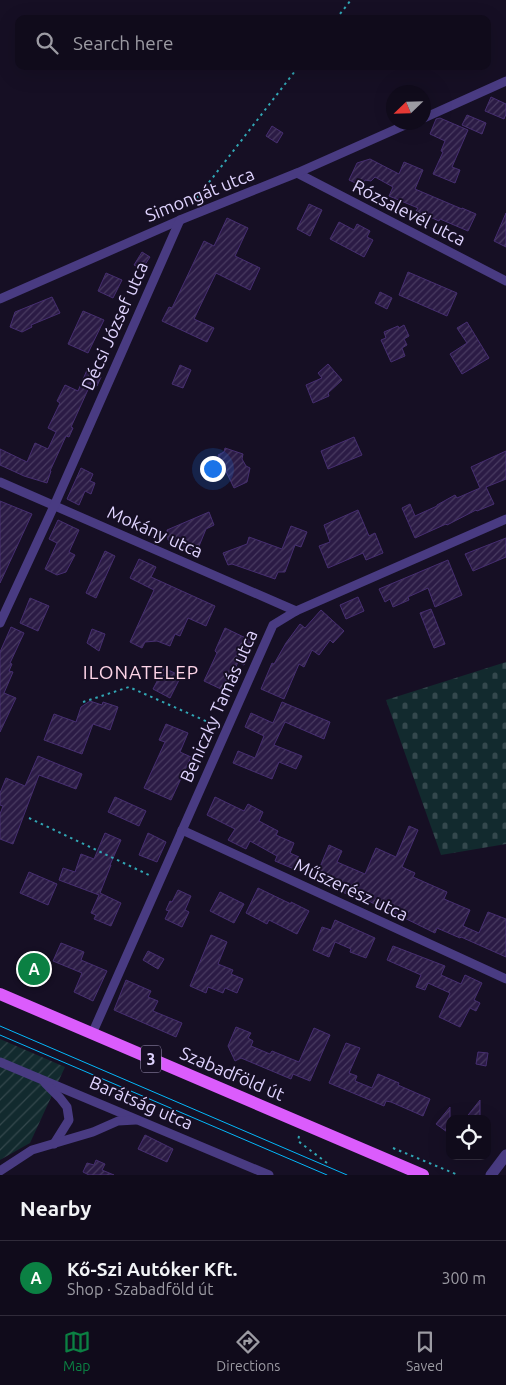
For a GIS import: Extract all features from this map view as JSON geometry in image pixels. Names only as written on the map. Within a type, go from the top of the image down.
[{"type":"main road","name":"Szabadföld út","points":[[0,994],[423,1175]]},
{"type":"street","points":[[431,115],[506,81]]},
{"type":"street","name":"Simongát utca","points":[[0,298],[180,220],[297,173],[394,130]]},
{"type":"street","name":"Rózsalevél utca","points":[[297,173],[506,281]]},
{"type":"street","name":"Décsi József utca","points":[[0,623],[54,506],[180,220]]},
{"type":"street","name":"Mokány utca","points":[[0,482],[296,612]]},
{"type":"street","name":"Beniczky Tamás utca","points":[[92,1034],[273,626],[296,612],[506,519]]},
{"type":"street","name":"Műszerész utca","points":[[182,830],[506,979]]},
{"type":"street","name":"Barátság utca","points":[[0,1062],[269,1175]]},
{"type":"street","points":[[42,1079],[67,1107],[69,1120],[54,1144]]},
{"type":"street","points":[[0,1171],[32,1150],[93,1132],[118,1121],[139,1120]]},
{"type":"street","points":[[491,1175],[506,1155]]},
{"type":"path","points":[[339,15],[351,0]]},
{"type":"path","points":[[192,205],[296,70]]},
{"type":"path","points":[[84,702],[129,687],[226,730]]},
{"type":"path","points":[[29,818],[160,880]]},
{"type":"path","points":[[299,1134],[298,1140],[327,1163]]},
{"type":"green space","points":[[506,662],[506,844],[441,855],[386,700]]},
{"type":"green space","points":[[0,1039],[65,1067],[30,1143],[0,1160]]},
{"type":"building","points":[[491,97],[506,104],[504,119],[485,111]]},
{"type":"building","points":[[467,115],[486,123],[482,134],[462,125]]},
{"type":"building","points":[[440,118],[468,130],[452,167],[460,170],[455,183],[433,174],[443,152],[441,151],[445,141],[430,134],[436,119]]},
{"type":"building","points":[[272,126],[283,133],[277,143],[266,136]]},
{"type":"building","points":[[370,159],[399,174],[404,162],[423,170],[415,189],[476,214],[468,231],[416,211],[418,208],[389,196],[393,187],[375,177],[371,181],[365,180],[362,186],[349,180],[357,163]]},
{"type":"building","points":[[309,204],[322,210],[310,236],[297,229]]},
{"type":"building","points":[[506,213],[506,247],[494,241]]},
{"type":"building","points":[[227,218],[248,228],[235,256],[260,268],[250,290],[216,273],[194,319],[214,328],[207,342],[162,321],[169,307],[172,308],[204,241],[214,246]]},
{"type":"building","points":[[339,222],[354,230],[357,224],[370,231],[367,237],[373,240],[364,257],[330,239]]},
{"type":"building","points":[[142,252],[150,257],[142,269],[134,265]]},
{"type":"building","points":[[408,272],[457,293],[447,316],[399,295]]},
{"type":"building","points":[[106,273],[122,280],[113,298],[98,291]]},
{"type":"building","points":[[380,292],[392,298],[387,309],[375,303]]},
{"type":"building","points":[[52,297],[60,313],[31,325],[32,327],[22,332],[10,327],[15,312]]},
{"type":"building","points":[[83,311],[104,320],[88,353],[68,344]]},
{"type":"building","points":[[467,322],[489,358],[462,374],[450,354],[467,343],[457,328]]},
{"type":"building","points":[[404,325],[409,336],[404,339],[407,345],[402,348],[405,356],[391,362],[381,340],[386,338],[384,332]]},
{"type":"building","points":[[328,364],[342,380],[328,393],[329,396],[313,403],[306,385],[322,378],[318,373]]},
{"type":"building","points":[[180,365],[191,370],[183,388],[172,384]]},
{"type":"building","points":[[87,370],[101,377],[97,386],[91,383],[71,427],[73,428],[69,437],[66,436],[50,471],[47,483],[24,476],[0,465],[0,449],[27,462],[35,443],[48,449],[56,432],[48,428],[60,403],[57,401],[65,385],[78,391]]},
{"type":"building","points":[[354,437],[362,455],[328,469],[321,451]]},
{"type":"building","points":[[225,448],[243,454],[242,459],[246,466],[250,468],[247,482],[234,488],[218,455],[224,452]]},
{"type":"building","points":[[506,451],[506,479],[486,487],[494,504],[476,510],[447,525],[415,538],[402,508],[410,504],[415,516],[455,495],[457,498],[480,488],[471,467]]},
{"type":"building","points":[[81,468],[93,474],[90,481],[95,483],[91,494],[85,491],[79,505],[67,499]]},
{"type":"building","points":[[0,501],[32,514],[0,583]]},
{"type":"building","points":[[358,510],[369,536],[375,533],[383,553],[366,560],[363,553],[328,568],[319,546],[330,542],[324,525]]},
{"type":"building","points":[[209,512],[214,525],[206,529],[197,551],[168,540],[167,530]]},
{"type":"building","points":[[58,520],[79,530],[69,552],[75,555],[66,572],[57,575],[45,569],[57,543],[49,539]]},
{"type":"building","points":[[291,526],[307,532],[301,547],[295,545],[285,572],[278,572],[275,579],[232,564],[228,565],[223,553],[247,544],[249,537],[282,549]]},
{"type":"building","points":[[506,538],[506,557],[473,571],[465,554]]},
{"type":"building","points":[[105,551],[115,556],[96,598],[86,593]]},
{"type":"building","points":[[139,559],[156,567],[151,577],[215,606],[206,626],[188,618],[180,636],[175,634],[170,646],[157,641],[145,642],[142,648],[130,642],[154,590],[130,578]]},
{"type":"building","points":[[448,560],[462,595],[435,607],[428,588],[408,597],[409,600],[393,607],[390,599],[385,602],[379,589]]},
{"type":"building","points":[[358,597],[364,611],[346,619],[340,605]]},
{"type":"building","points":[[30,598],[49,606],[38,631],[20,623]]},
{"type":"building","points":[[431,609],[445,644],[434,648],[420,613]]},
{"type":"building","points":[[321,610],[344,631],[333,643],[330,640],[319,655],[312,650],[304,667],[299,664],[284,699],[261,689],[272,663],[274,664],[300,624],[305,628]]},
{"type":"building","points":[[11,627],[24,633],[10,663],[12,664],[9,671],[13,672],[4,693],[16,698],[0,732],[0,652]]},
{"type":"building","points":[[225,628],[254,642],[244,665],[238,662],[225,691],[204,681],[217,653],[215,651]]},
{"type":"building","points":[[92,629],[105,634],[99,651],[87,643]]},
{"type":"building","points":[[164,668],[181,676],[170,698],[153,689]]},
{"type":"building","points":[[90,701],[102,705],[103,702],[118,707],[110,730],[93,724],[82,754],[44,740],[54,714],[76,722],[81,707]]},
{"type":"building","points":[[282,702],[330,722],[324,739],[285,722],[274,745],[302,756],[296,769],[279,762],[272,779],[233,763],[238,751],[255,758],[264,736],[245,727],[251,713],[273,723]]},
{"type":"building","points":[[166,724],[188,733],[180,752],[191,757],[171,800],[144,788],[165,742],[159,740]]},
{"type":"building","points":[[38,756],[82,774],[76,789],[39,775],[13,844],[0,839],[0,814],[3,806],[0,805],[0,793],[6,778],[25,786]]},
{"type":"building","points":[[115,797],[146,811],[139,826],[108,812]]},
{"type":"building","points":[[215,797],[244,811],[248,804],[263,812],[259,821],[278,831],[276,835],[294,843],[290,853],[299,857],[294,869],[275,861],[277,856],[250,841],[246,849],[228,840],[235,829],[207,815]]},
{"type":"building","points":[[409,826],[418,830],[402,867],[415,873],[413,877],[447,892],[444,899],[470,910],[463,926],[479,933],[488,912],[506,919],[506,957],[437,928],[435,933],[384,908],[352,894],[351,896],[315,879],[329,845],[342,851],[337,862],[365,874],[376,848],[396,857]]},
{"type":"building","points":[[105,833],[121,840],[100,893],[121,903],[111,926],[94,919],[96,915],[91,913],[99,895],[59,880],[63,868],[75,872],[81,854],[94,859]]},
{"type":"building","points":[[148,833],[166,842],[157,862],[139,855]]},
{"type":"building","points":[[29,872],[57,884],[48,905],[20,893]]},
{"type":"building","points":[[258,888],[309,911],[297,934],[269,920],[267,924],[246,913]]},
{"type":"building","points":[[178,890],[191,896],[185,910],[189,912],[182,927],[165,919],[169,911],[166,910],[170,901],[172,902]]},
{"type":"building","points":[[220,892],[244,904],[234,923],[210,911]]},
{"type":"building","points":[[335,920],[375,938],[366,958],[350,952],[351,949],[335,942],[329,957],[313,950],[322,927],[331,930]]},
{"type":"building","points":[[211,935],[227,942],[218,964],[233,970],[231,974],[243,979],[237,993],[225,988],[223,993],[208,987],[206,993],[190,986]]},
{"type":"building","points":[[61,943],[84,952],[81,960],[107,971],[93,1001],[74,992],[82,973],[53,961]]},
{"type":"building","points":[[393,946],[445,966],[441,975],[461,984],[465,975],[482,983],[474,1000],[480,1003],[476,1011],[470,1008],[460,1027],[439,1017],[450,993],[428,983],[425,990],[416,987],[421,975],[387,960]]},
{"type":"building","points":[[148,951],[164,959],[158,969],[143,960]]},
{"type":"building","points":[[31,957],[47,964],[38,982],[22,974]]},
{"type":"building","points":[[126,980],[151,991],[148,997],[158,1001],[153,1011],[182,1023],[176,1037],[114,1010]]},
{"type":"building","points":[[236,1027],[251,1033],[248,1038],[253,1041],[251,1046],[270,1054],[272,1051],[299,1062],[314,1028],[330,1035],[310,1081],[293,1074],[291,1079],[241,1058],[235,1061],[228,1046]]},
{"type":"building","points":[[346,1043],[360,1048],[349,1073],[357,1076],[355,1081],[372,1088],[378,1074],[399,1083],[398,1085],[430,1099],[423,1116],[391,1102],[386,1101],[384,1106],[329,1083]]},
{"type":"building","points":[[478,1052],[488,1053],[486,1066],[476,1064]]},
{"type":"building","points":[[480,1100],[480,1115],[468,1115]]},
{"type":"building","points":[[450,1107],[450,1115],[446,1115],[446,1131],[436,1124]]},
{"type":"building","points":[[145,1135],[173,1149],[167,1162],[138,1149]]},
{"type":"building","points":[[96,1160],[105,1164],[102,1170],[114,1175],[89,1175],[83,1172],[87,1163],[94,1165]]},
{"type":"tram line","points":[[0,1026],[347,1175]]},
{"type":"tram line","points":[[0,1035],[327,1175]]},
{"type":"place","name":"Kő-Szi Autóker Kft.","points":[[34,969]]},
{"type":"district","name":"ILONATELEP","points":[[141,672]]}]
